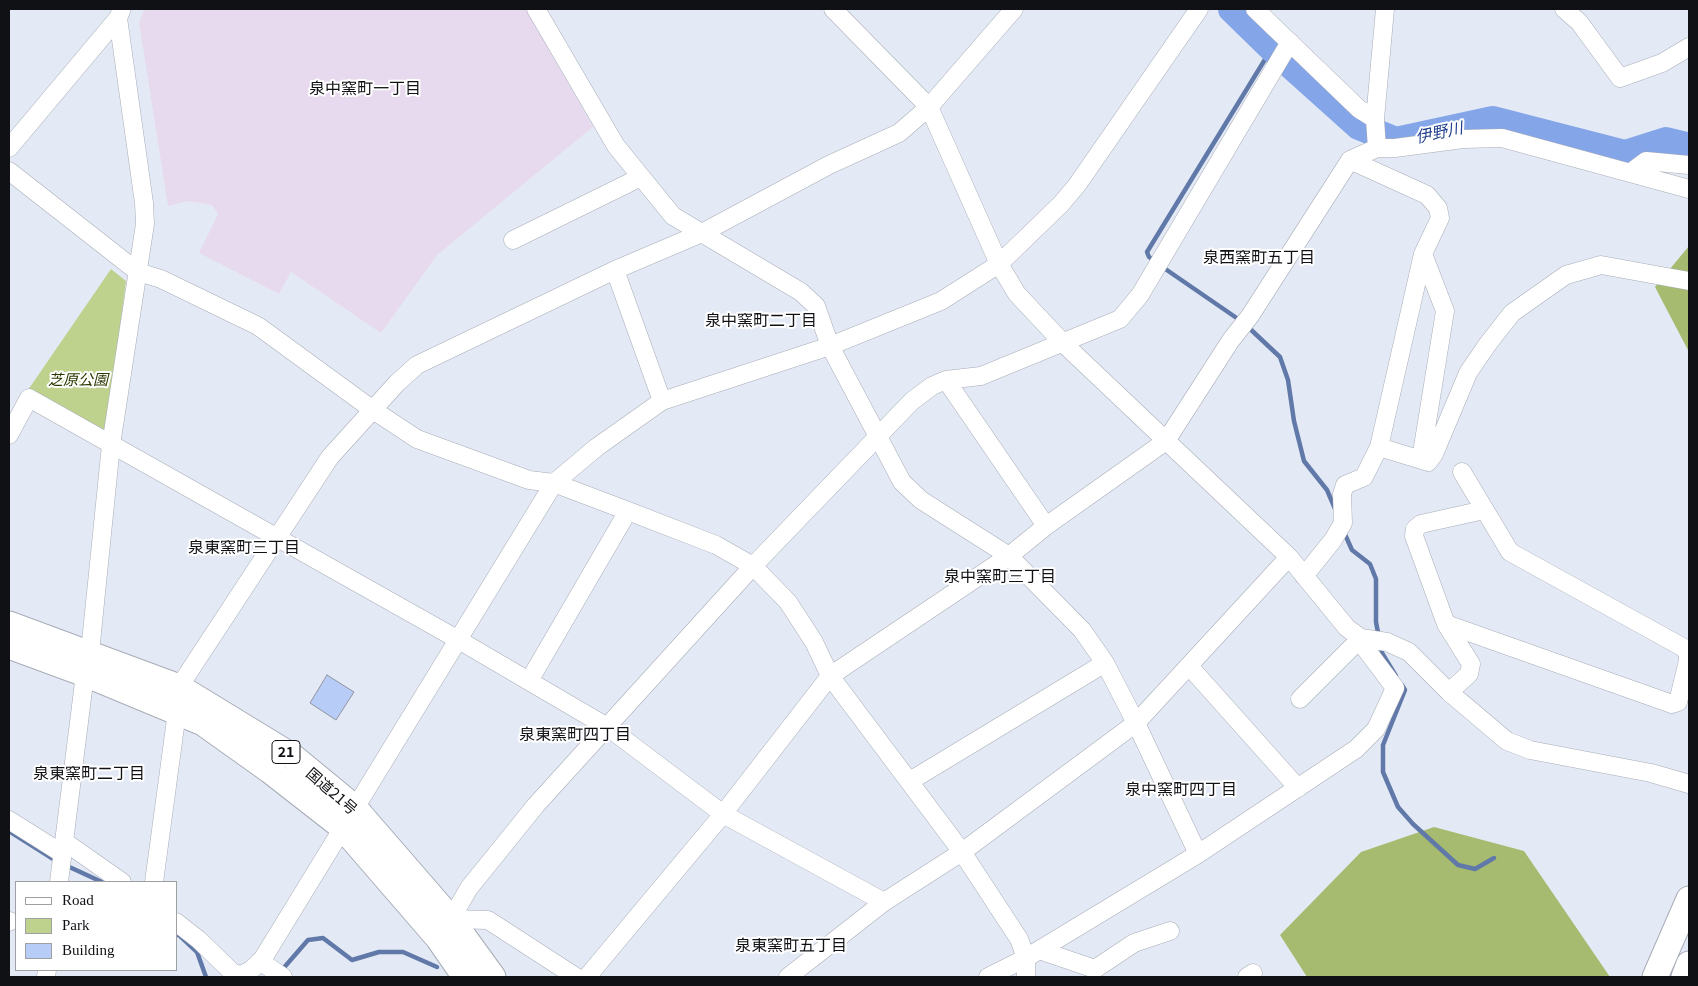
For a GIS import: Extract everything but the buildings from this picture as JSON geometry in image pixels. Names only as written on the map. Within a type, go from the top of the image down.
[{"type":"highway","name":"国道21号","points":[[9,624],[88,663],[177,712],[203,723],[268,770],[348,817],[465,977]]},
{"type":"highway","name":"国道21号","points":[[9,646],[88,663],[179,687],[292,756],[348,817],[451,920],[492,977]]},
{"type":"highway","points":[[1655,977],[1689,899]]},
{"type":"highway","points":[[1684,977],[1689,964]]},
{"type":"street","points":[[536,9],[616,146],[672,216],[801,292],[816,306],[830,346],[877,438],[902,482],[921,500],[1009,556],[1082,630],[1105,663],[1136,723],[1198,854]]},
{"type":"street","points":[[833,9],[929,107],[999,264],[1018,294],[1064,344],[1289,557],[1347,628],[1373,640],[1409,652],[1450,692],[1507,741],[1530,750],[1651,773],[1689,784]]},
{"type":"street","points":[[179,687],[330,457],[417,365],[614,270],[702,233],[829,165],[899,133],[929,107],[1014,9]]},
{"type":"street","points":[[178,924],[232,973],[241,975],[251,970],[271,969],[348,817],[554,483],[597,447],[662,402],[830,346],[941,301],[999,264],[1061,204],[1077,185],[1199,9]]},
{"type":"street","points":[[1255,9],[1358,109],[1375,119]]},
{"type":"street","points":[[1376,148],[1375,119],[1385,9]]},
{"type":"street","points":[[1564,9],[1579,22],[1620,78],[1662,63],[1689,47]]},
{"type":"street","points":[[9,148],[120,13]]},
{"type":"street","points":[[59,881],[88,663],[111,445],[145,224],[120,13]]},
{"type":"street","points":[[576,977],[488,920],[451,920],[469,888],[536,805],[609,728],[753,566],[912,401],[932,386],[946,380],[981,376],[1120,320],[1153,274],[1290,42]]},
{"type":"street","points":[[587,977],[723,814],[830,676],[1009,556],[1046,526],[1166,441],[1231,340],[1250,316],[1350,160],[1376,148],[1395,148],[1463,139],[1502,138],[1689,189]]},
{"type":"street","points":[[1304,576],[1333,540],[1343,523],[1342,494],[1345,485],[1364,477],[1378,447],[1423,254],[1440,218],[1438,208],[1427,195],[1350,160]]},
{"type":"street","points":[[1630,173],[1646,161],[1689,165]]},
{"type":"street","points":[[9,171],[138,272],[161,279],[258,326],[374,410],[424,441],[529,480],[554,483],[628,511],[716,545],[753,566],[788,602],[814,642],[830,676],[962,852],[1019,939],[1033,954],[1095,969],[1134,943],[1170,931]]},
{"type":"street","points":[[513,240],[642,177]]},
{"type":"street","points":[[1421,459],[1445,311],[1423,254]]},
{"type":"street","points":[[1378,447],[1428,462],[1434,454],[1468,373],[1487,345],[1512,314],[1566,274],[1601,266],[1689,281]]},
{"type":"street","points":[[614,270],[662,402]]},
{"type":"street","points":[[946,380],[1046,526]]},
{"type":"street","points":[[9,435],[29,398],[458,639],[609,728],[723,814],[884,902]]},
{"type":"street","points":[[1446,624],[1672,704],[1678,702],[1688,661],[1688,654],[1684,648],[1510,552],[1462,472]]},
{"type":"street","points":[[1450,692],[1468,674],[1471,664],[1446,624],[1414,536],[1415,529],[1421,524],[1484,510]]},
{"type":"street","points":[[529,681],[628,511]]},
{"type":"street","points":[[788,977],[884,902],[962,852],[1136,723],[1289,557]]},
{"type":"street","points":[[1300,699],[1373,640]]},
{"type":"street","points":[[988,977],[1033,954],[1198,854],[1356,749],[1376,730],[1395,688],[1365,648],[1373,640]]},
{"type":"street","points":[[910,781],[1105,663]]},
{"type":"street","points":[[1189,666],[1298,788]]},
{"type":"street","points":[[154,881],[177,712]]},
{"type":"street","points":[[9,820],[64,848],[120,881]]},
{"type":"street","points":[[1026,977],[1033,954]]},
{"type":"shaded area","points":[[145,9],[526,9],[593,127],[437,255],[381,333],[291,272],[279,294],[199,253],[218,214],[212,205],[188,201],[168,206],[139,22]]},
{"type":"green space","points":[[1689,246],[1689,352],[1655,287]]},
{"type":"green space","name":"芝原公園","points":[[111,269],[126,281],[107,428],[97,432],[28,390]]},
{"type":"green space","points":[[1434,827],[1524,851],[1610,977],[1307,977],[1280,935],[1361,852]]},
{"type":"waterway","name":"伊野川","points":[[1232,9],[1272,48],[1359,126],[1396,141],[1493,120],[1625,154],[1666,141],[1687,146]]},
{"type":"waterway","points":[[1155,261],[1149,257],[1147,252],[1272,48]]},
{"type":"waterway","points":[[1161,266],[1241,321]]},
{"type":"waterway","points":[[1247,326],[1280,357],[1288,380],[1294,421],[1304,461],[1327,490],[1336,511]]},
{"type":"waterway","points":[[1343,530],[1352,550],[1370,564],[1376,579],[1376,622],[1379,638]]},
{"type":"waterway","points":[[1381,645],[1382,653],[1396,676]]},
{"type":"waterway","points":[[1402,685],[1405,690],[1383,745],[1383,772],[1398,807],[1413,824],[1458,865],[1475,869],[1494,858]]},
{"type":"waterway","points":[[9,831],[58,862]]},
{"type":"waterway","points":[[65,865],[100,881]]},
{"type":"waterway","points":[[178,935],[197,952],[206,977]]},
{"type":"waterway","points":[[281,971],[308,940],[323,938],[352,960],[379,952],[403,952],[437,967]]},
{"type":"district","name":"泉中窯町一丁目","points":[[365,88]]},
{"type":"district","name":"泉西窯町五丁目","points":[[1259,257]]},
{"type":"district","name":"泉中窯町二丁目","points":[[761,320]]},
{"type":"district","name":"泉東窯町三丁目","points":[[244,547]]},
{"type":"district","name":"泉中窯町三丁目","points":[[1000,576]]},
{"type":"district","name":"泉東窯町四丁目","points":[[575,734]]},
{"type":"district","name":"泉東窯町二丁目","points":[[89,773]]},
{"type":"district","name":"泉中窯町四丁目","points":[[1181,789]]},
{"type":"district","name":"泉東窯町五丁目","points":[[791,945]]}]
